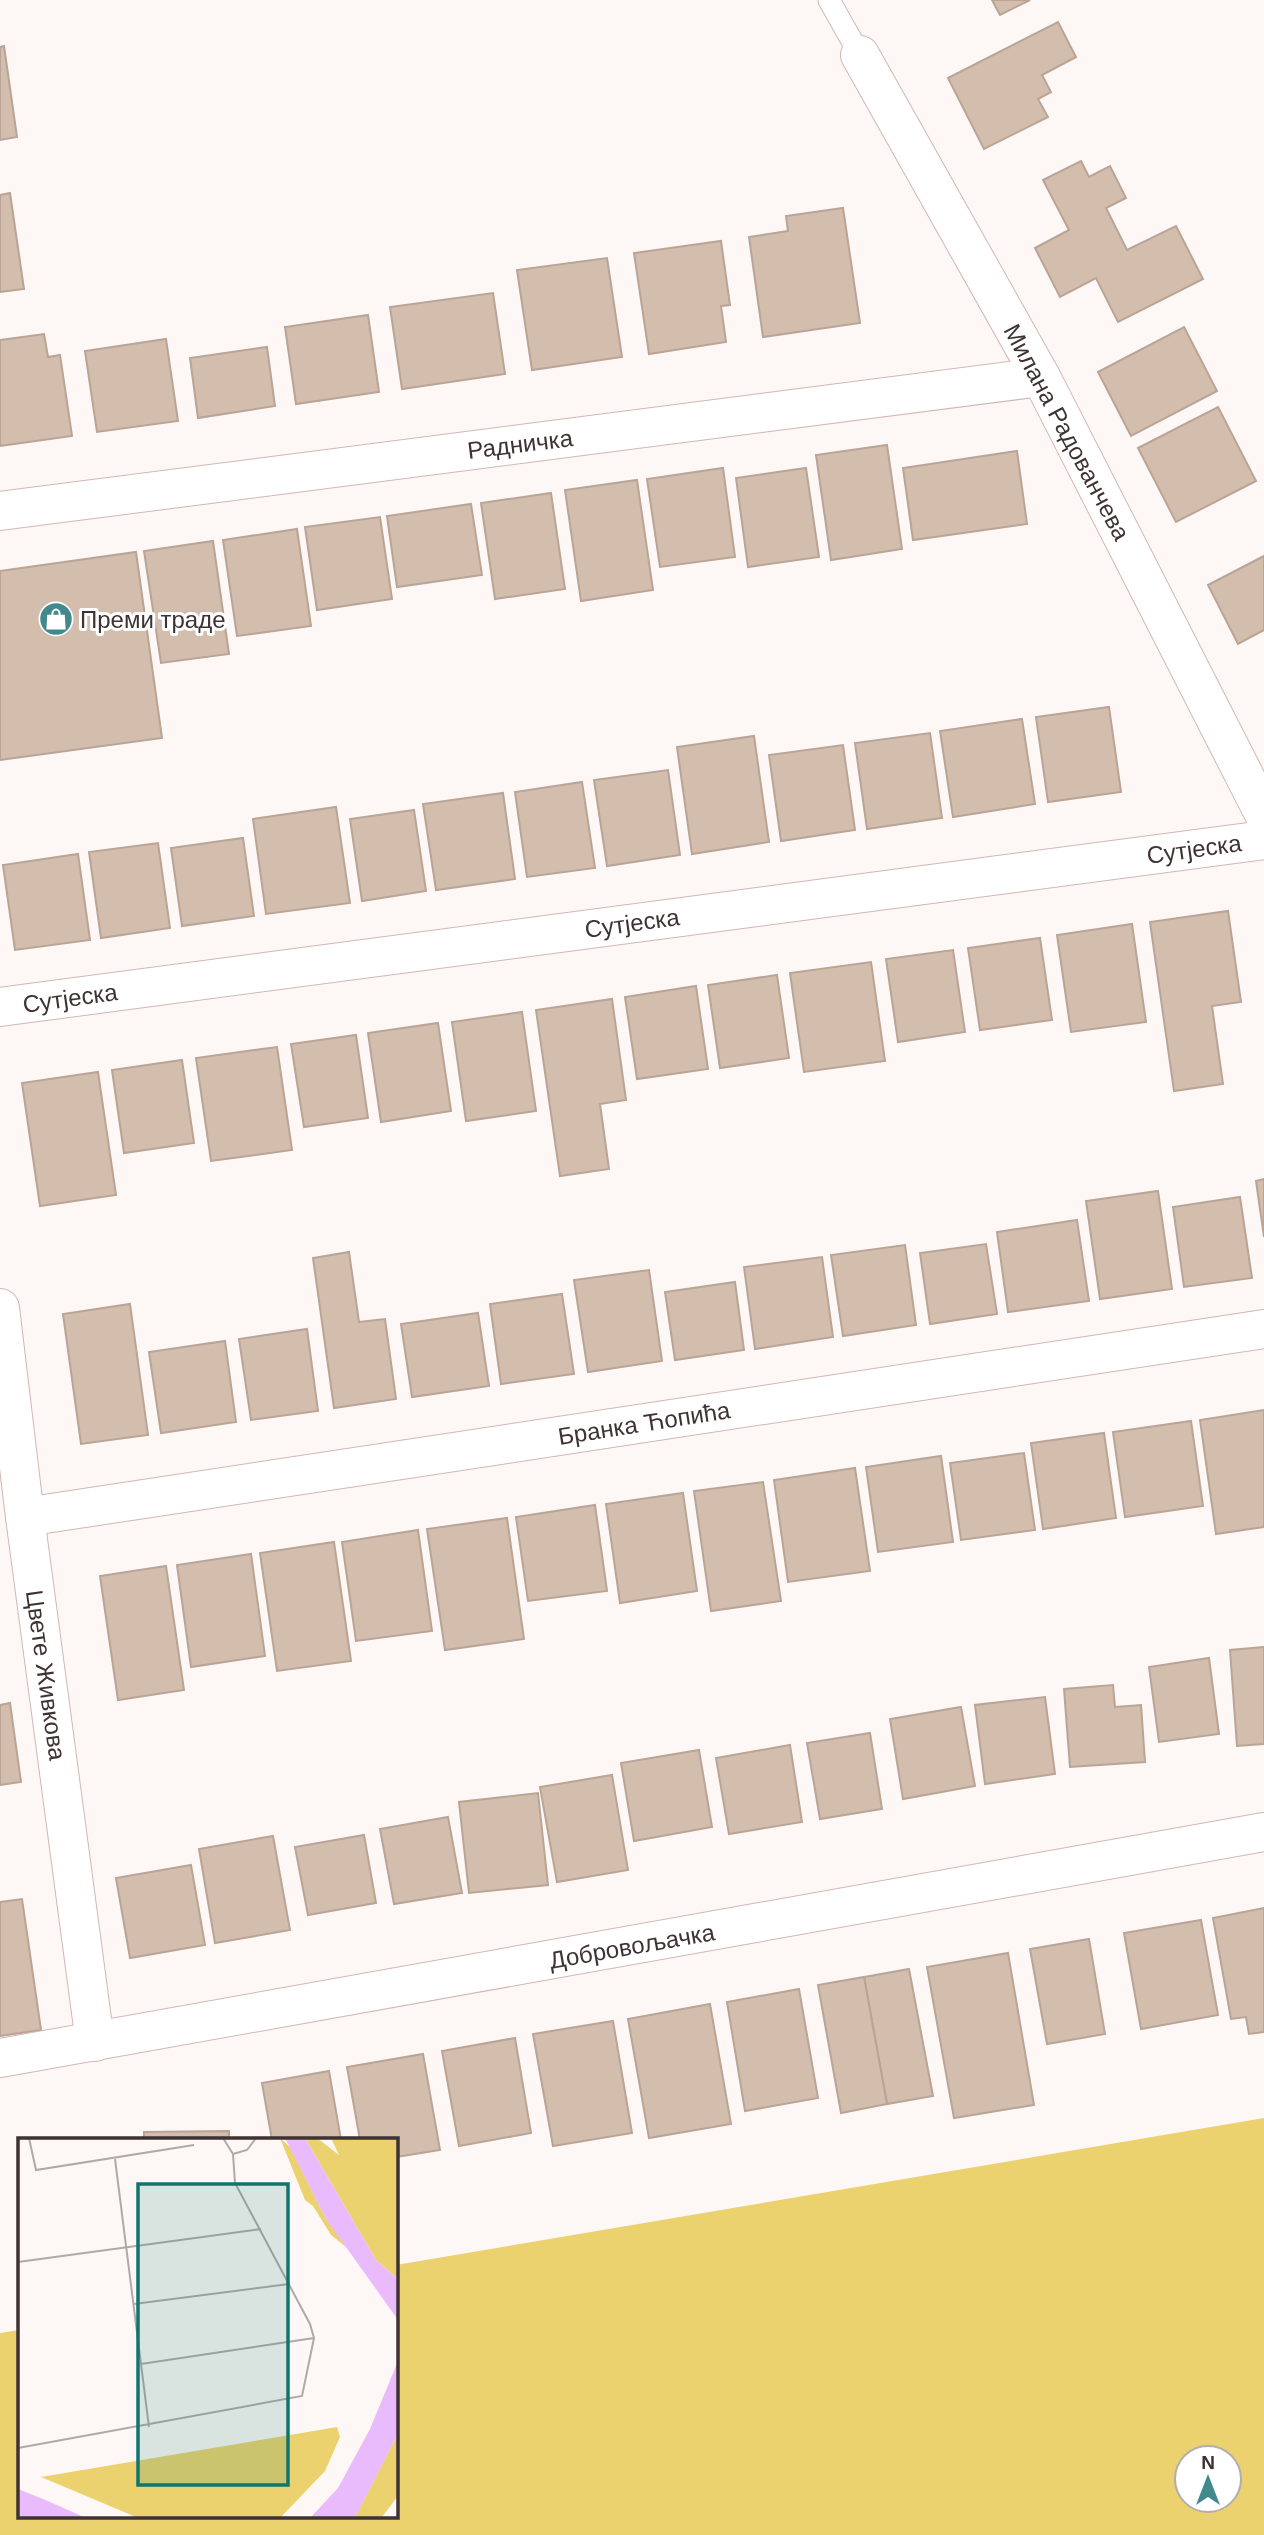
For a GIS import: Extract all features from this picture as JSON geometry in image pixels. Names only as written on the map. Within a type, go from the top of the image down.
[{"type":"street","name":"Милана Радованчева","points":[[860,55],[1041,377],[1264,814]]},
{"type":"street","name":"Радничка","points":[[0,511],[1041,377]]},
{"type":"street","name":"Сутјеска","points":[[0,1007],[1264,839]]},
{"type":"street","name":"Цвете Живкова","points":[[0,1308],[24,1517],[95,2042]]},
{"type":"street","name":"Бранка Ћопића","points":[[24,1517],[1264,1329]]},
{"type":"street","name":"Добровољачка","points":[[0,2058],[1264,1832]]},
{"type":"lane","points":[[830,0],[860,55]]},
{"type":"shaded area","points":[[1264,2118],[1264,2535],[0,2535],[0,2333],[18,2330],[18,2518],[397,2518],[397,2265]]},
{"type":"building","points":[[992,0],[1030,0],[1000,15]]},
{"type":"building","points":[[1058,22],[1076,57],[1042,75],[1051,92],[1038,99],[1048,117],[984,149],[948,78]]},
{"type":"building","points":[[4,46],[17,137],[0,140],[0,47]]},
{"type":"building","points":[[1081,161],[1089,177],[1110,166],[1126,198],[1106,208],[1127,250],[1176,226],[1203,279],[1118,322],[1096,278],[1060,297],[1035,248],[1069,230],[1043,180]]},
{"type":"building","points":[[10,193],[24,289],[0,292],[0,195]]},
{"type":"building","points":[[843,208],[860,323],[763,337],[749,237],[788,231],[786,216]]},
{"type":"building","points":[[721,241],[730,305],[721,306],[726,342],[649,354],[634,253]]},
{"type":"building","points":[[607,258],[622,357],[532,370],[517,270]]},
{"type":"building","points":[[493,293],[505,374],[402,389],[390,307]]},
{"type":"building","points":[[368,315],[379,392],[296,404],[285,327]]},
{"type":"building","points":[[1184,327],[1217,391],[1131,436],[1098,372]]},
{"type":"building","points":[[44,334],[48,357],[60,355],[72,436],[0,446],[0,340]]},
{"type":"building","points":[[166,339],[178,421],[97,432],[85,351]]},
{"type":"building","points":[[267,347],[275,406],[198,418],[190,358]]},
{"type":"building","points":[[1218,407],[1256,481],[1176,522],[1138,448]]},
{"type":"building","points":[[887,445],[902,549],[831,560],[816,455]]},
{"type":"building","points":[[1017,451],[1027,524],[913,540],[903,468]]},
{"type":"building","points":[[723,468],[735,557],[660,567],[647,479]]},
{"type":"building","points":[[806,468],[819,557],[748,567],[736,478]]},
{"type":"building","points":[[637,480],[653,590],[581,601],[565,490]]},
{"type":"building","points":[[551,493],[565,589],[495,599],[481,503]]},
{"type":"building","points":[[471,504],[482,575],[397,587],[387,516]]},
{"type":"building","points":[[380,517],[392,599],[317,610],[305,527]]},
{"type":"building","points":[[297,529],[311,626],[237,636],[223,540]]},
{"type":"building","points":[[213,541],[229,654],[161,663],[144,551]]},
{"type":"building","points":[[136,552],[162,738],[0,760],[0,571]]},
{"type":"building","points":[[1264,556],[1264,630],[1238,644],[1208,585]]},
{"type":"building","points":[[1109,707],[1121,792],[1048,802],[1036,717]]},
{"type":"building","points":[[1022,719],[1035,804],[953,817],[940,731]]},
{"type":"building","points":[[930,733],[942,818],[867,829],[855,743]]},
{"type":"building","points":[[754,736],[769,842],[692,854],[677,747]]},
{"type":"building","points":[[843,745],[855,830],[781,841],[769,755]]},
{"type":"building","points":[[668,770],[680,855],[607,866],[594,780]]},
{"type":"building","points":[[582,782],[595,868],[527,877],[515,792]]},
{"type":"building","points":[[503,793],[515,879],[436,890],[423,804]]},
{"type":"building","points":[[336,807],[350,903],[266,914],[253,819]]},
{"type":"building","points":[[414,810],[426,891],[362,901],[350,819]]},
{"type":"building","points":[[243,838],[254,916],[182,926],[171,848]]},
{"type":"building","points":[[158,843],[170,928],[101,938],[89,852]]},
{"type":"building","points":[[78,854],[90,940],[15,950],[3,865]]},
{"type":"building","points":[[1228,911],[1241,1002],[1212,1006],[1223,1084],[1174,1091],[1150,922]]},
{"type":"building","points":[[1132,924],[1146,1022],[1071,1032],[1057,935]]},
{"type":"building","points":[[1040,938],[1052,1020],[980,1030],[968,948]]},
{"type":"building","points":[[953,950],[965,1032],[898,1042],[886,959]]},
{"type":"building","points":[[871,962],[885,1061],[804,1072],[790,973]]},
{"type":"building","points":[[777,975],[789,1058],[720,1068],[708,985]]},
{"type":"building","points":[[696,986],[708,1069],[637,1079],[625,997]]},
{"type":"building","points":[[612,999],[626,1100],[600,1104],[609,1169],[560,1176],[536,1010]]},
{"type":"building","points":[[522,1012],[536,1111],[466,1121],[452,1022]]},
{"type":"building","points":[[438,1023],[451,1111],[381,1122],[368,1033]]},
{"type":"building","points":[[356,1035],[368,1118],[304,1127],[291,1044]]},
{"type":"building","points":[[277,1047],[292,1150],[211,1161],[196,1058]]},
{"type":"building","points":[[182,1060],[194,1143],[124,1153],[112,1070]]},
{"type":"building","points":[[98,1072],[116,1195],[40,1206],[22,1083]]},
{"type":"building","points":[[1264,1179],[1264,1237],[1256,1181]]},
{"type":"building","points":[[1158,1191],[1172,1289],[1100,1299],[1086,1201]]},
{"type":"building","points":[[1240,1197],[1252,1278],[1184,1287],[1173,1207]]},
{"type":"building","points":[[1077,1220],[1089,1301],[1008,1312],[997,1232]]},
{"type":"building","points":[[986,1244],[997,1314],[930,1324],[920,1253]]},
{"type":"building","points":[[905,1245],[916,1325],[843,1336],[831,1255]]},
{"type":"building","points":[[349,1252],[359,1322],[385,1319],[396,1399],[334,1408],[313,1258]]},
{"type":"building","points":[[822,1257],[833,1337],[755,1349],[744,1267]]},
{"type":"building","points":[[649,1270],[662,1361],[588,1372],[574,1280]]},
{"type":"building","points":[[735,1282],[744,1350],[675,1360],[665,1292]]},
{"type":"building","points":[[562,1294],[574,1374],[501,1384],[490,1304]]},
{"type":"building","points":[[130,1304],[148,1435],[81,1444],[63,1314]]},
{"type":"building","points":[[478,1313],[489,1386],[412,1397],[401,1324]]},
{"type":"building","points":[[307,1329],[318,1411],[251,1420],[239,1339]]},
{"type":"building","points":[[225,1341],[236,1422],[161,1433],[149,1352]]},
{"type":"building","points":[[1264,1410],[1264,1527],[1216,1534],[1200,1420]]},
{"type":"building","points":[[1191,1421],[1203,1506],[1125,1517],[1113,1432]]},
{"type":"building","points":[[1104,1433],[1116,1518],[1043,1529],[1031,1443]]},
{"type":"building","points":[[1024,1453],[1035,1530],[961,1540],[950,1463]]},
{"type":"building","points":[[941,1456],[953,1542],[878,1552],[866,1467]]},
{"type":"building","points":[[855,1468],[870,1571],[788,1582],[774,1480]]},
{"type":"building","points":[[763,1482],[781,1601],[711,1611],[694,1491]]},
{"type":"building","points":[[683,1493],[697,1591],[620,1603],[606,1504]]},
{"type":"building","points":[[595,1505],[607,1591],[528,1601],[516,1517]]},
{"type":"building","points":[[507,1518],[524,1639],[445,1650],[427,1529]]},
{"type":"building","points":[[418,1530],[432,1631],[356,1641],[342,1542]]},
{"type":"building","points":[[334,1542],[351,1661],[277,1671],[260,1553]]},
{"type":"building","points":[[251,1554],[265,1656],[191,1667],[177,1565]]},
{"type":"building","points":[[166,1566],[184,1690],[118,1700],[100,1576]]},
{"type":"building","points":[[1264,1647],[1264,1744],[1237,1746],[1230,1650]]},
{"type":"building","points":[[1209,1658],[1219,1734],[1159,1742],[1149,1667]]},
{"type":"building","points":[[1113,1685],[1115,1707],[1141,1705],[1145,1762],[1070,1767],[1064,1689]]},
{"type":"building","points":[[1045,1697],[1055,1774],[985,1784],[975,1705]]},
{"type":"building","points":[[10,1703],[21,1782],[0,1785],[0,1705]]},
{"type":"building","points":[[961,1707],[975,1786],[903,1799],[890,1719]]},
{"type":"building","points":[[870,1733],[882,1809],[820,1819],[807,1743]]},
{"type":"building","points":[[790,1745],[802,1822],[729,1834],[716,1758]]},
{"type":"building","points":[[699,1750],[712,1827],[634,1841],[621,1763]]},
{"type":"building","points":[[612,1775],[628,1870],[557,1882],[540,1787]]},
{"type":"building","points":[[538,1793],[548,1885],[469,1893],[459,1802]]},
{"type":"building","points":[[448,1817],[462,1893],[394,1904],[380,1829]]},
{"type":"building","points":[[364,1835],[376,1903],[308,1915],[295,1847]]},
{"type":"building","points":[[273,1836],[290,1930],[215,1943],[199,1849]]},
{"type":"building","points":[[191,1865],[205,1945],[130,1958],[116,1878]]},
{"type":"building","points":[[22,1899],[41,2030],[0,2036],[0,1902]]},
{"type":"building","points":[[1264,1908],[1264,2032],[1249,2034],[1246,2017],[1231,2019],[1213,1918]]},
{"type":"building","points":[[1201,1920],[1218,2015],[1141,2029],[1124,1933]]},
{"type":"building","points":[[1089,1939],[1105,2034],[1047,2044],[1030,1949]]},
{"type":"building","points":[[1008,1953],[1034,2105],[954,2118],[927,1967]]},
{"type":"building","points":[[909,1969],[933,2096],[887,2104],[864,1977]]},
{"type":"building","points":[[864,1977],[887,2104],[841,2113],[818,1985]]},
{"type":"building","points":[[799,1989],[818,2098],[745,2111],[727,2002]]},
{"type":"building","points":[[710,2004],[731,2124],[649,2138],[628,2019]]},
{"type":"building","points":[[613,2021],[632,2133],[553,2146],[533,2034]]},
{"type":"building","points":[[515,2038],[531,2133],[459,2146],[442,2051]]},
{"type":"building","points":[[423,2054],[440,2150],[397,2157],[397,2138],[360,2138],[347,2067]]},
{"type":"building","points":[[329,2071],[341,2138],[272,2138],[262,2083]]},
{"type":"building","points":[[229,2131],[229,2138],[144,2138],[144,2132]]},
{"type":"place","name":"Преми траде","points":[[56,619]]}]
